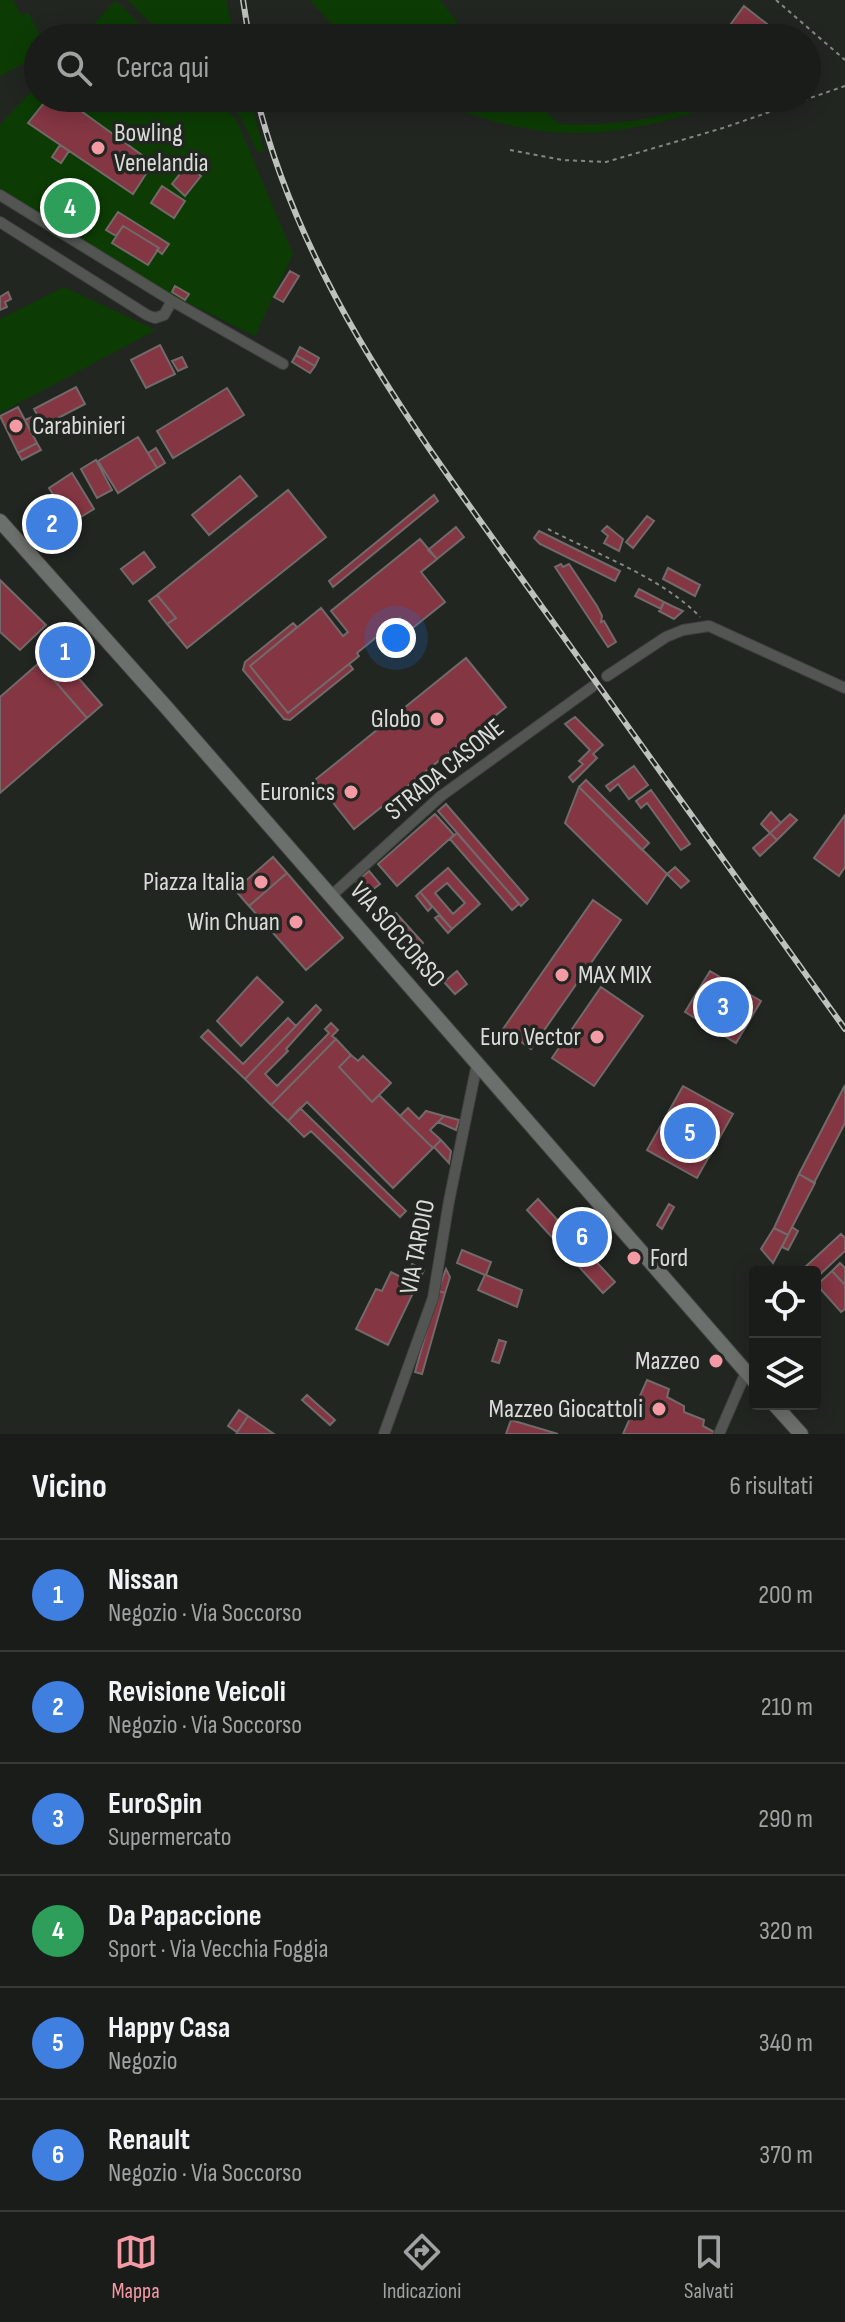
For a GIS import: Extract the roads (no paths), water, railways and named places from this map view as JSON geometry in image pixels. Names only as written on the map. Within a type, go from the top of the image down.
[{"type":"main road","name":"VIA SOCCORSO","points":[[0,521],[749,1375]]},
{"type":"main road","points":[[779,1410],[801,1434]]},
{"type":"street","points":[[0,195],[172,301],[283,364]]},
{"type":"street","points":[[0,222],[147,315],[155,318],[164,315],[172,301]]},
{"type":"street","points":[[607,676],[666,637],[683,630],[709,626],[845,688]]},
{"type":"street","name":"STRADA CASONE","points":[[331,896],[441,796],[592,687]]},
{"type":"street","name":"VIA TARDIO","points":[[384,1434],[433,1298],[477,1064]]},
{"type":"street","points":[[719,1434],[749,1381]]},
{"type":"railway","points":[[243,0],[247,24]]},
{"type":"railway","points":[[261,112],[278,169],[306,238],[376,368],[459,491],[845,1029]]},
{"type":"place","name":"Bowling Venelandia","points":[[98,148]]},
{"type":"place","name":"Da Papaccione","points":[[70,208]]},
{"type":"place","name":"Carabinieri","points":[[16,426]]},
{"type":"place","name":"Revisione Veicoli","points":[[52,524]]},
{"type":"place","name":"Nissan","points":[[65,652]]},
{"type":"place","name":"Globo","points":[[437,719]]},
{"type":"place","name":"Euronics","points":[[351,792]]},
{"type":"place","name":"Piazza Italia","points":[[261,882]]},
{"type":"place","name":"Win Chuan","points":[[296,922]]},
{"type":"place","name":"MAX MIX","points":[[562,975]]},
{"type":"place","name":"EuroSpin","points":[[723,1007]]},
{"type":"place","name":"Euro Vector","points":[[597,1037]]},
{"type":"place","name":"Happy Casa","points":[[690,1133]]},
{"type":"place","name":"Renault","points":[[582,1237]]},
{"type":"place","name":"Ford","points":[[634,1258]]},
{"type":"place","name":"Mazzeo","points":[[716,1361]]},
{"type":"place","name":"Mazzeo Giocattoli","points":[[659,1409]]}]
